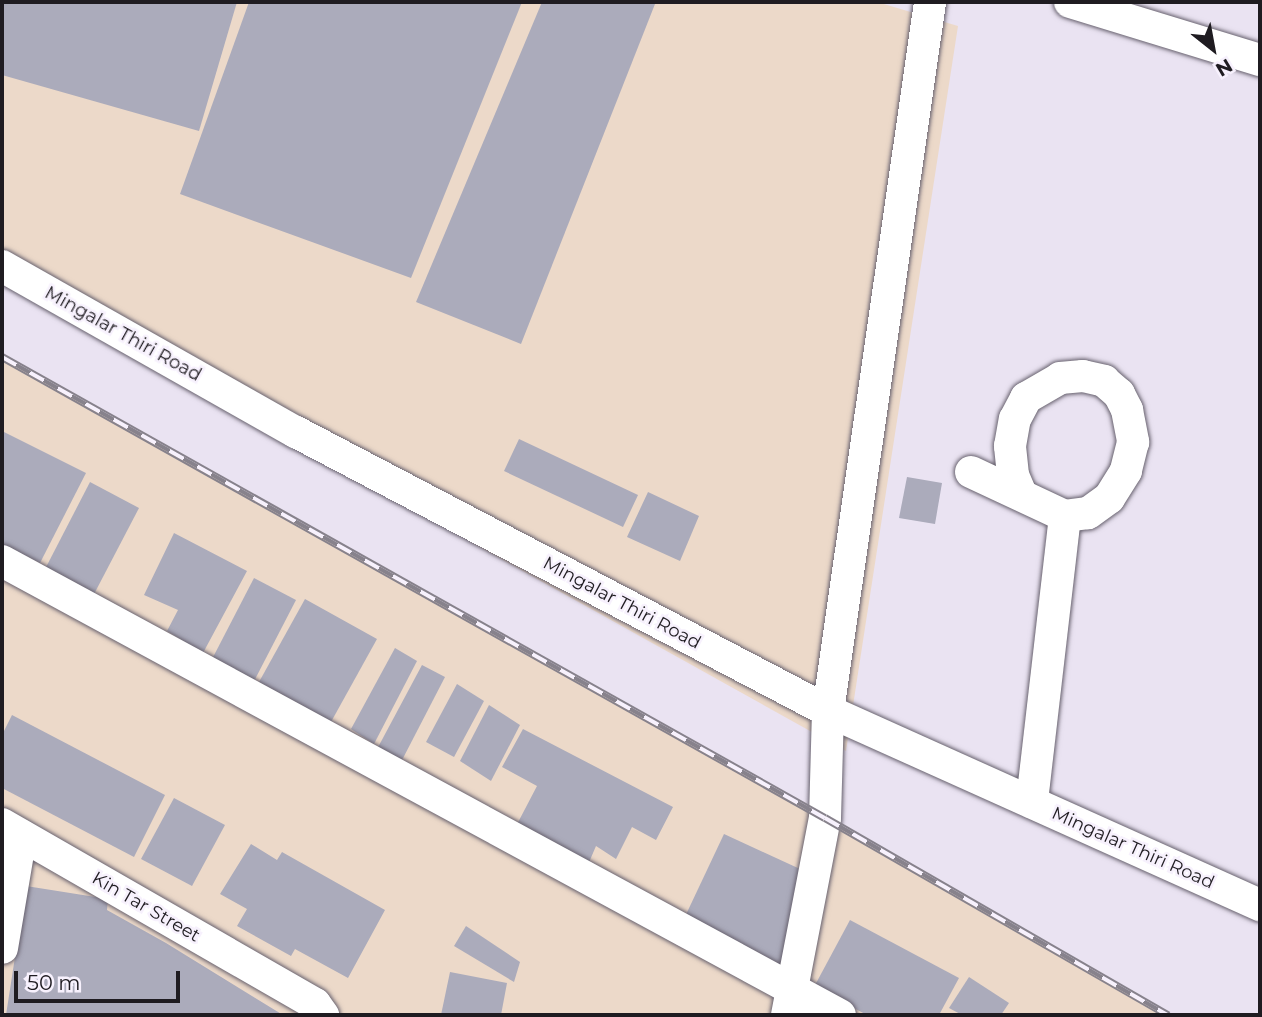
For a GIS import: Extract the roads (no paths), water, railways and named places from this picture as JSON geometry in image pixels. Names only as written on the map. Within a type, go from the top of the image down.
[{"type":"street","points":[[789,1003],[825,818],[828,711],[930,2]]},
{"type":"street","points":[[1070,2],[1260,60]]},
{"type":"street","name":"Mingalar Thiri Road","points":[[2,266],[296,432],[828,711],[1260,905]]},
{"type":"street","points":[[971,472],[1065,516],[1088,513],[1109,498],[1126,471],[1133,442],[1127,410],[1119,394],[1104,381],[1083,376],[1060,378],[1026,398],[1015,419],[1010,446],[1013,475],[1021,494]]},
{"type":"street","points":[[1032,802],[1065,516]]},
{"type":"street","points":[[2,561],[789,1003],[839,1015]]},
{"type":"street","points":[[2,948],[11,830]]},
{"type":"street","name":"Kin Tar Street","points":[[11,830],[315,1004],[323,1015]]},
{"type":"railway","points":[[2,357],[825,818],[1168,1015]]}]
